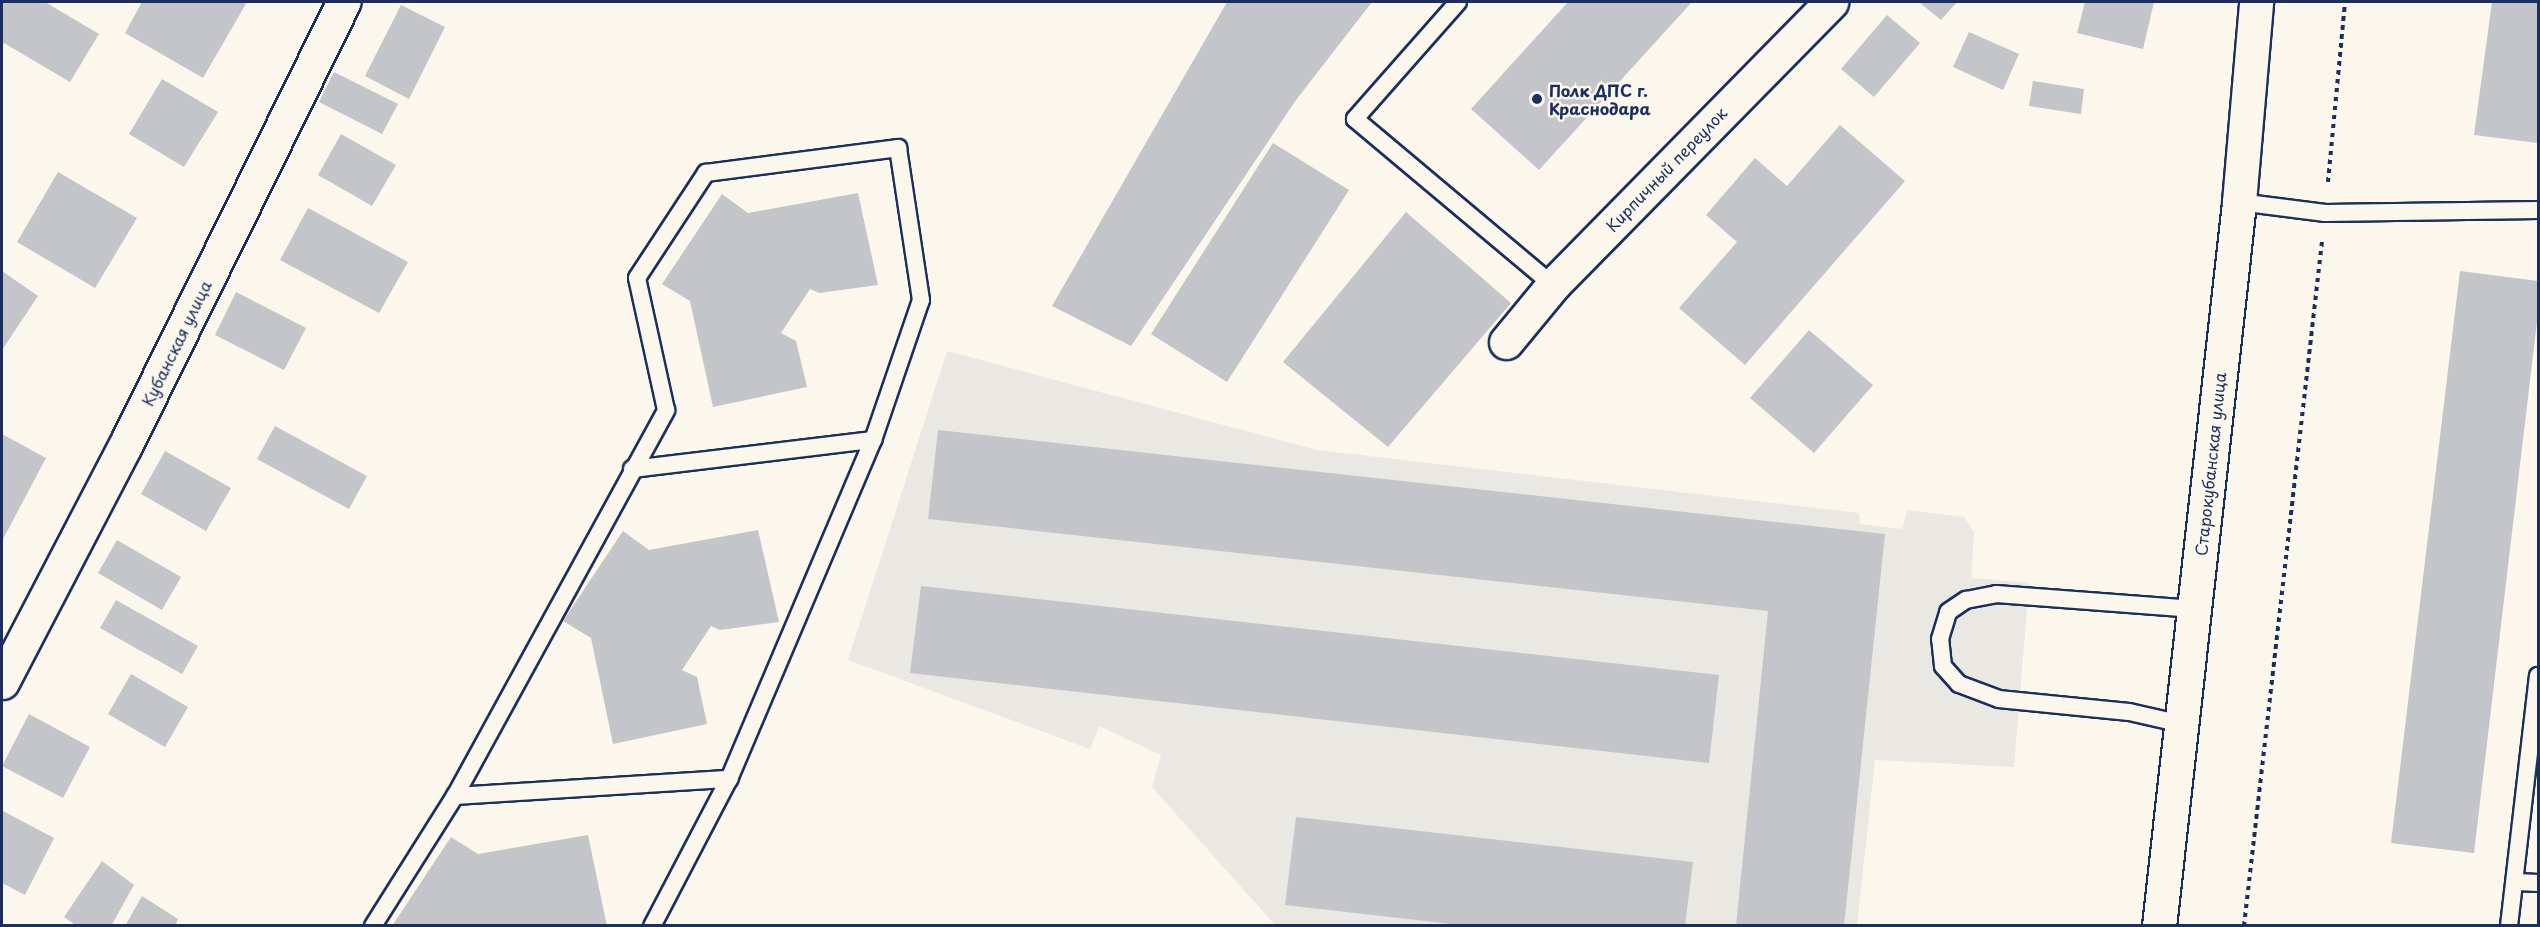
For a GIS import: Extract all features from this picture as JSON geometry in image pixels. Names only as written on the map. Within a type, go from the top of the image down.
[{"type":"street","name":"Кубанская улица","points":[[2,682],[125,446],[343,2]]},
{"type":"street","name":"Кирпичный переулок","points":[[1506,342],[1553,285],[1831,2]]},
{"type":"street","name":"Старокубанская улица","points":[[2159,926],[2239,202],[2256,2]]},
{"type":"lane","points":[[1458,2],[1355,119],[1553,285]]},
{"type":"lane","points":[[373,926],[456,796],[666,410],[637,278],[706,173],[898,148],[921,300],[873,440],[729,779],[652,926]]},
{"type":"lane","points":[[2239,202],[2325,213],[2538,210]]},
{"type":"lane","points":[[632,469],[873,440]]},
{"type":"lane","points":[[2181,724],[2129,712],[1999,699],[1959,684],[1943,666],[1940,639],[1948,612],[1966,600],[1996,594],[2194,609]]},
{"type":"lane","points":[[2509,926],[2517,882],[2538,676]]},
{"type":"lane","points":[[456,796],[729,779]]},
{"type":"lane","points":[[2517,882],[2538,883]]},
{"type":"path","points":[[2244,926],[2325,213],[2345,2]]},
{"type":"shaded area","points":[[947,351],[1317,450],[1859,513],[1860,524],[1902,529],[1907,510],[1964,517],[1974,532],[1971,578],[2029,583],[2014,767],[1875,760],[1857,925],[1275,925],[1152,787],[1161,755],[1099,726],[1090,749],[848,660]]},
{"type":"building","points":[[2,2],[45,2],[99,34],[70,82],[4,43],[2,47]]},
{"type":"building","points":[[142,2],[247,2],[203,78],[125,33]]},
{"type":"building","points":[[1227,2],[1372,2],[1296,100],[1131,346],[1052,306]]},
{"type":"building","points":[[1568,2],[1692,2],[1539,170],[1471,109]]},
{"type":"building","points":[[1919,2],[1957,2],[1941,20]]},
{"type":"building","points":[[2085,2],[2154,2],[2143,49],[2077,33]]},
{"type":"building","points":[[2492,2],[2538,2],[2538,143],[2474,135]]},
{"type":"building","points":[[401,5],[445,27],[409,99],[365,76]]},
{"type":"building","points":[[1887,15],[1920,43],[1874,97],[1841,69]]},
{"type":"building","points":[[1969,32],[2019,54],[2003,90],[1953,67]]},
{"type":"building","points":[[334,72],[398,104],[382,134],[319,102]]},
{"type":"building","points":[[162,79],[218,112],[184,167],[129,134]]},
{"type":"building","points":[[2033,81],[2084,89],[2081,114],[2029,106]]},
{"type":"building","points":[[1840,125],[1905,181],[1745,365],[1679,308],[1737,242],[1706,215],[1755,158],[1787,186]]},
{"type":"building","points":[[341,134],[396,165],[372,206],[318,175]]},
{"type":"building","points":[[1273,143],[1349,190],[1227,382],[1151,334]]},
{"type":"building","points":[[58,172],[137,218],[95,288],[17,242]]},
{"type":"building","points":[[858,193],[878,285],[819,293],[810,289],[781,333],[796,341],[807,387],[713,407],[690,301],[662,284],[722,194],[748,213]]},
{"type":"building","points":[[308,208],[408,262],[379,313],[280,260]]},
{"type":"building","points":[[1406,212],[1511,303],[1388,447],[1283,362]]},
{"type":"building","points":[[2,271],[38,296],[2,350]]},
{"type":"building","points":[[2460,271],[2538,281],[2538,313],[2474,853],[2391,843]]},
{"type":"building","points":[[236,292],[306,328],[284,370],[215,335]]},
{"type":"building","points":[[1809,330],[1873,385],[1814,453],[1750,398]]},
{"type":"building","points":[[275,426],[367,476],[349,509],[257,459]]},
{"type":"building","points":[[938,430],[1885,534],[1844,926],[1736,926],[1768,611],[928,519]]},
{"type":"building","points":[[2,434],[46,458],[2,541]]},
{"type":"building","points":[[165,451],[231,488],[206,531],[141,494]]},
{"type":"building","points":[[758,530],[779,622],[720,630],[711,626],[682,670],[697,677],[707,724],[613,744],[591,638],[563,621],[623,531],[649,550]]},
{"type":"building","points":[[117,540],[181,577],[162,610],[98,573]]},
{"type":"building","points":[[921,586],[1719,675],[1709,763],[910,673]]},
{"type":"building","points":[[116,600],[198,646],[182,674],[100,628]]},
{"type":"building","points":[[131,674],[188,707],[165,747],[108,714]]},
{"type":"building","points":[[29,714],[90,747],[63,798],[2,766]]},
{"type":"building","points":[[3,811],[54,838],[25,895],[2,883]]},
{"type":"building","points":[[1296,817],[1693,862],[1685,926],[1469,926],[1285,905]]},
{"type":"building","points":[[588,835],[607,926],[392,926],[451,837],[478,854]]},
{"type":"building","points":[[102,861],[134,885],[111,926],[77,926],[64,917]]},
{"type":"building","points":[[142,896],[178,919],[175,926],[125,926]]},
{"type":"place","name":"Полк ДПС г. Краснодара","points":[[1537,99]]}]
